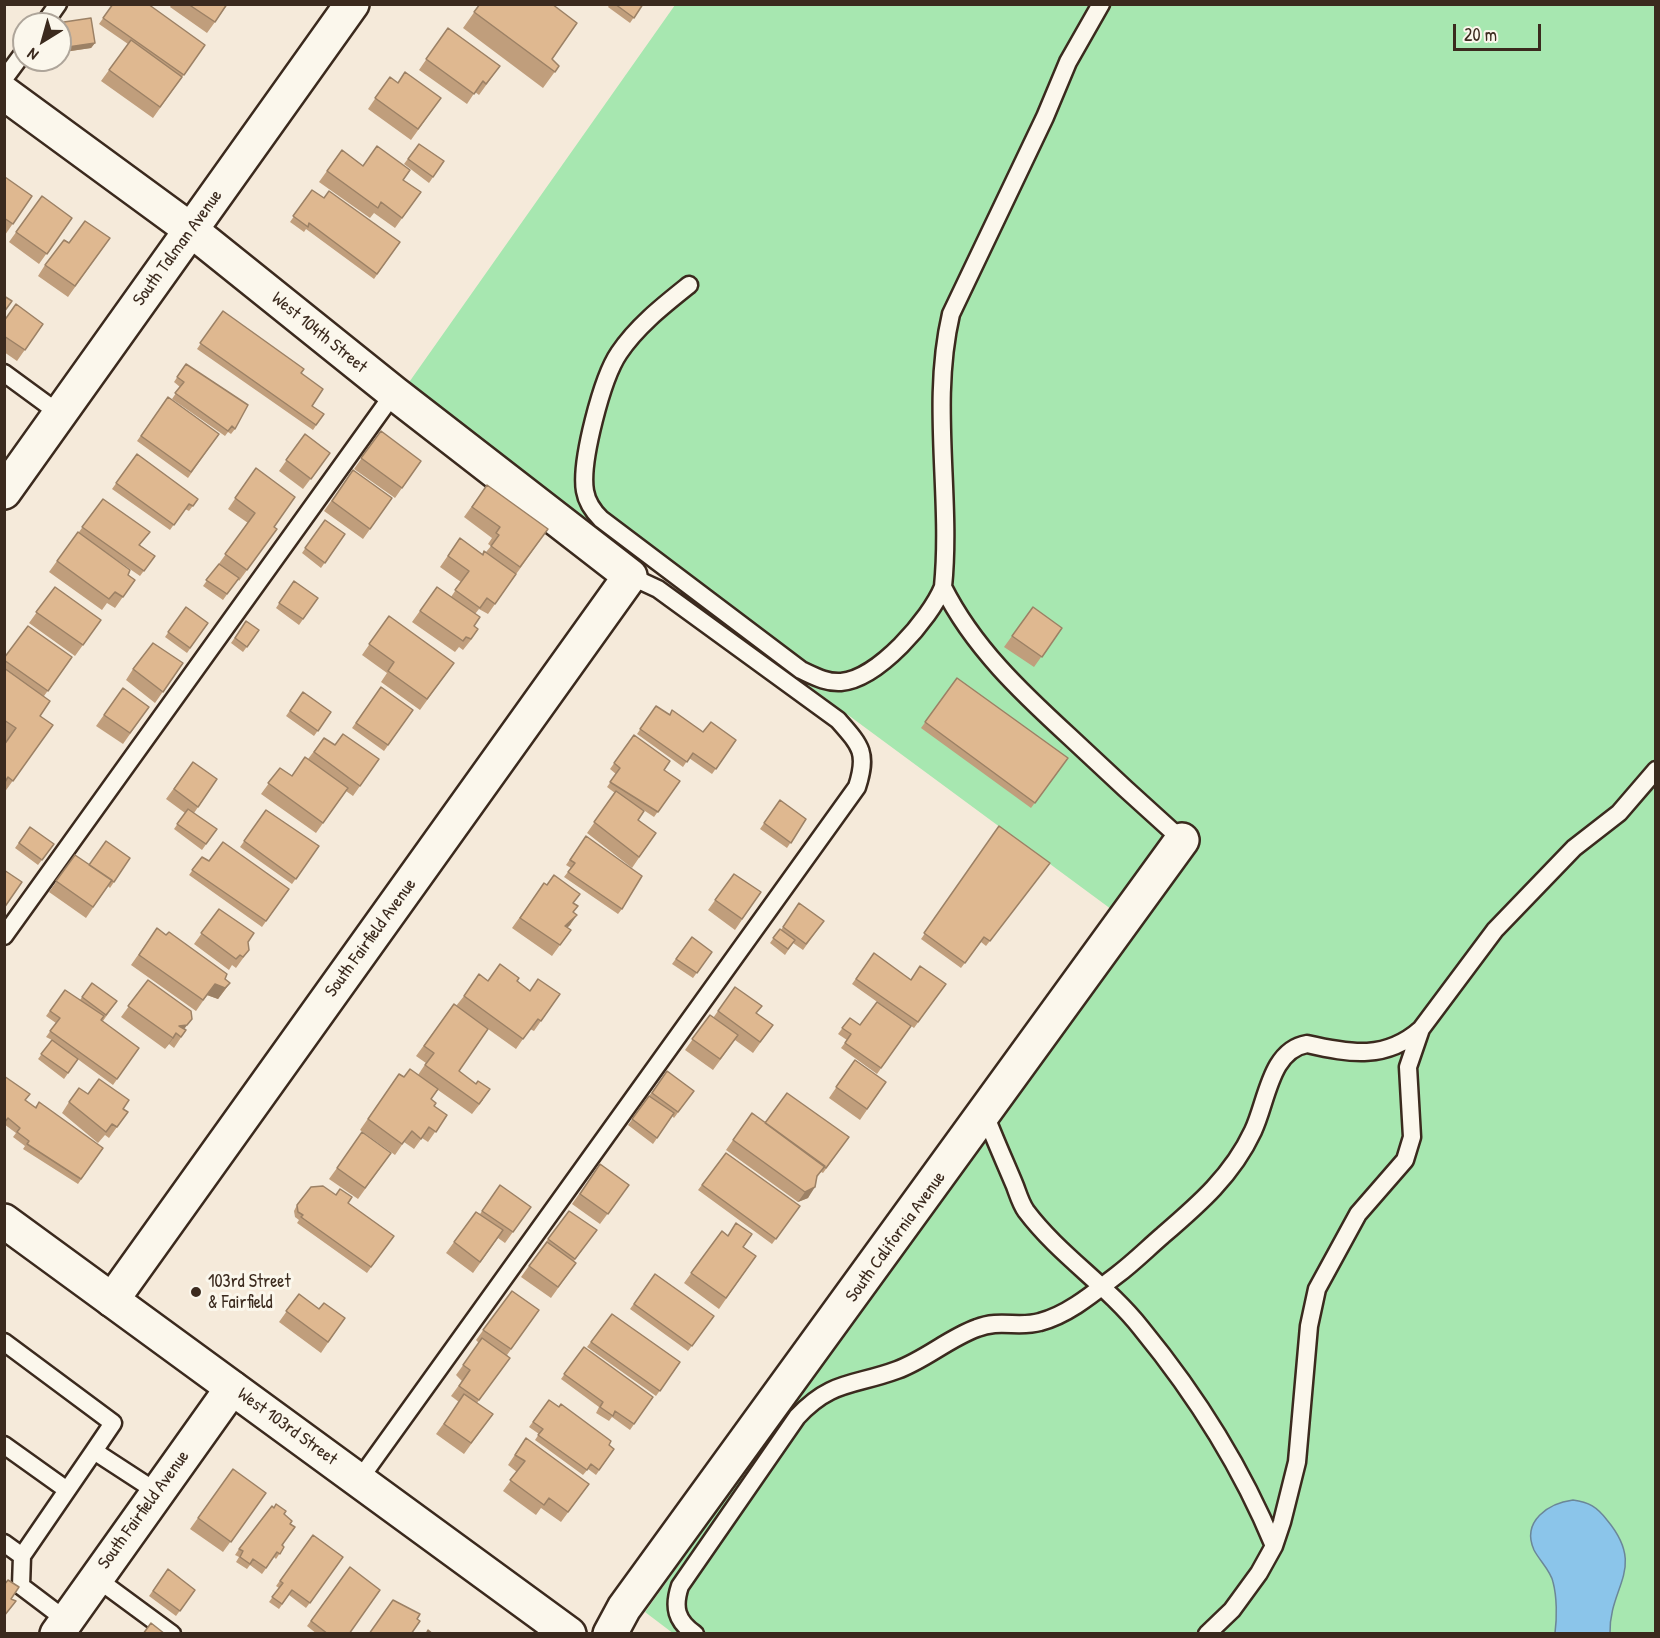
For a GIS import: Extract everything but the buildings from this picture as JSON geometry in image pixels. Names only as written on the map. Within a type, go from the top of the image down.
[{"type":"street","name":"South Talman Avenue","points":[[4,492],[352,4]]},
{"type":"street","name":"West 104th Street","points":[[4,93],[191,230],[393,393],[630,576]]},
{"type":"street","name":"South Fairfield Avenue","points":[[112,1300],[630,576]]},
{"type":"street","name":"South California Avenue","points":[[610,1634],[624,1608],[986,1114],[1182,840]]},
{"type":"street","name":"West 103rd Street","points":[[4,1221],[569,1634]]},
{"type":"street","name":"South Fairfield Avenue","points":[[61,1627],[232,1388]]},
{"type":"lane","points":[[1101,4],[1072,54],[1046,117],[951,314],[945,338],[941,411],[943,587],[957,613],[991,660],[1033,704],[1182,840]]},
{"type":"lane","points":[[688,285],[644,323],[612,365],[601,398],[586,461],[585,491],[594,512],[801,670],[830,681],[856,678],[888,656],[922,620],[943,587]]},
{"type":"lane","points":[[4,373],[60,414]]},
{"type":"lane","points":[[4,936],[393,393]]},
{"type":"lane","points":[[359,1480],[857,788],[864,765],[857,741],[838,720],[658,589],[630,576]]},
{"type":"lane","points":[[695,1634],[678,1618],[675,1609],[680,1587],[797,1418],[813,1400],[849,1382],[900,1369],[975,1328],[993,1322],[1039,1323],[1076,1304],[1102,1286],[1219,1186],[1253,1131],[1273,1077],[1287,1053],[1296,1046],[1307,1044],[1380,1052],[1406,1042],[1421,1029],[1495,930],[1574,848],[1619,813],[1656,770]]},
{"type":"lane","points":[[1207,1634],[1232,1610],[1259,1573],[1274,1546],[1297,1462],[1309,1326],[1317,1289],[1358,1215],[1405,1160],[1412,1137],[1408,1067],[1421,1029]]},
{"type":"lane","points":[[986,1114],[1024,1208],[1053,1241],[1102,1286],[1140,1326],[1214,1427],[1245,1481],[1274,1546]]},
{"type":"lane","points":[[4,1342],[113,1423],[22,1556],[21,1586]]},
{"type":"lane","points":[[4,1446],[67,1490]]},
{"type":"lane","points":[[94,1451],[157,1492]]},
{"type":"lane","points":[[4,1543],[22,1556]]},
{"type":"lane","points":[[96,1578],[172,1634]]},
{"type":"lane","points":[[4,1580],[21,1586],[61,1627]]},
{"type":"green space","points":[[675,5],[1655,5],[1655,1633],[674,1634],[645,1612],[1134,926],[405,388]]},
{"type":"water","points":[[1573,1500],[1584,1502],[1600,1512],[1619,1537],[1624,1551],[1623,1577],[1611,1617],[1610,1633],[1555,1633],[1556,1608],[1553,1582],[1534,1550],[1531,1530],[1534,1522],[1547,1509]]},
{"type":"place","name":"103rd Street & Fairfield","points":[[196,1292]]}]
